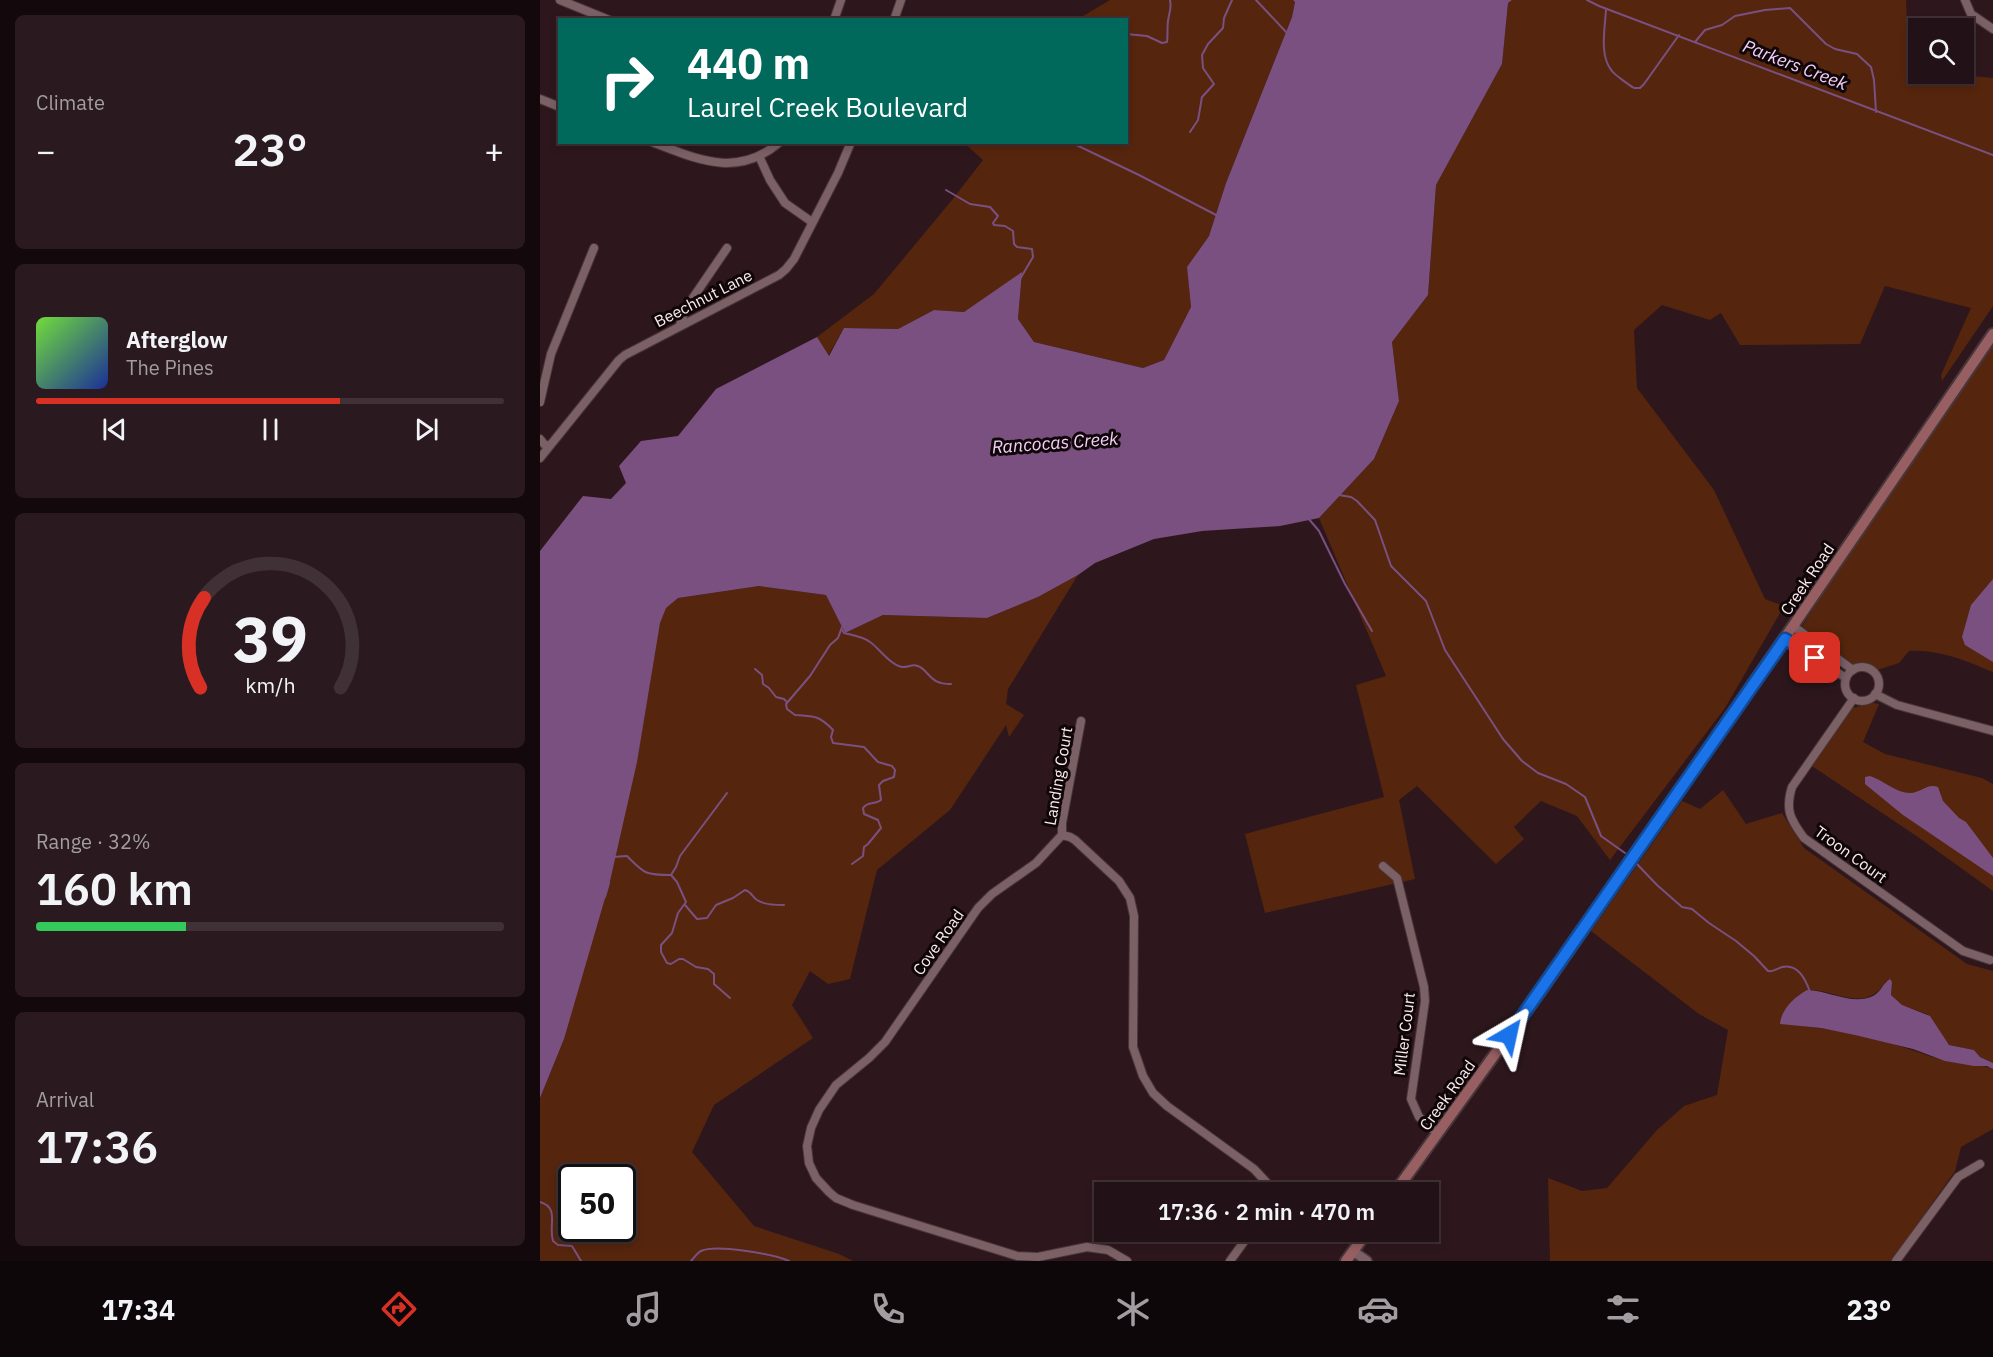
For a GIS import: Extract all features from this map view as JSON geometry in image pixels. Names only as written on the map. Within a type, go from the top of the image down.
[{"type":"main road","name":"Creek Road","points":[[1402,1182],[1540,992],[1993,334]]},
{"type":"main road","points":[[1346,1261],[1360,1242]]},
{"type":"street","points":[[560,0],[604,18]]},
{"type":"street","points":[[835,18],[841,0]]},
{"type":"street","points":[[895,18],[901,0]]},
{"type":"street","points":[[1965,0],[1971,14],[1993,29]]},
{"type":"street","points":[[540,99],[558,106]]},
{"type":"street","points":[[657,144],[714,163],[738,163],[759,156],[777,144]]},
{"type":"street","name":"Beechnut Lane","points":[[540,458],[619,360],[633,349],[783,272],[794,259],[838,173],[849,144]]},
{"type":"street","points":[[759,156],[770,180],[785,203],[812,222]]},
{"type":"street","points":[[540,402],[551,354],[594,248]]},
{"type":"street","points":[[680,325],[686,308],[727,248]]},
{"type":"street","points":[[540,439],[549,446]]},
{"type":"street","points":[[1793,626],[1853,670]]},
{"type":"street","points":[[1785,639],[1846,678]]},
{"type":"street","points":[[1864,667],[1874,672],[1879,682],[1875,694],[1864,700],[1854,698],[1847,691],[1846,678],[1853,670],[1864,667]]},
{"type":"street","points":[[1875,694],[1897,705],[1993,731]]},
{"type":"street","name":"Troon Court","points":[[1854,698],[1792,787],[1788,799],[1791,820],[1804,838],[1963,951],[1990,960]]},
{"type":"street","name":"Landing Court","points":[[1062,835],[1062,823],[1081,721]]},
{"type":"street","points":[[1062,835],[1070,837],[1119,881],[1130,898],[1134,916],[1134,1047],[1143,1076],[1153,1093],[1167,1106],[1254,1169],[1266,1182]]},
{"type":"street","name":"Cove Road","points":[[1062,835],[1036,863],[992,894],[978,908],[885,1042],[836,1085],[819,1110],[811,1128],[807,1146],[809,1163],[816,1178],[836,1198],[950,1237],[1017,1256],[1038,1257],[1087,1247],[1108,1250],[1127,1261]]},
{"type":"street","name":"Miller Court","points":[[1383,866],[1397,878],[1424,987],[1424,1008],[1411,1099],[1419,1117],[1437,1133]]},
{"type":"street","points":[[1896,1261],[1958,1177],[1980,1164]]},
{"type":"street","points":[[1232,1260],[1244,1242]]},
{"type":"street","points":[[1353,1251],[1367,1261]]},
{"type":"shaded area","points":[[1110,0],[1293,0],[1295,2],[1292,17],[1226,183],[1209,236],[1187,267],[1191,307],[1164,360],[1143,368],[1034,342],[1018,319],[1022,273],[964,312],[934,310],[898,329],[844,328],[828,356],[817,337],[874,294],[983,160],[965,144],[992,146],[994,144],[1128,144],[1128,18],[1080,18]]},
{"type":"shaded area","points":[[1512,0],[1906,0],[1908,84],[1974,84],[1974,76],[1993,78],[1993,306],[1942,381],[1941,375],[1971,308],[1885,286],[1860,344],[1740,345],[1721,313],[1710,320],[1662,305],[1634,330],[1637,388],[1714,490],[1765,599],[1784,606],[1725,708],[1610,860],[1577,816],[1541,801],[1514,827],[1524,839],[1496,864],[1417,786],[1399,800],[1415,879],[1265,913],[1245,834],[1384,797],[1356,685],[1386,676],[1319,518],[1374,459],[1399,401],[1392,342],[1428,295],[1436,185],[1502,64],[1508,3]]},
{"type":"shaded area","points":[[1993,339],[1993,672],[1952,657],[1920,651],[1909,651],[1899,663],[1877,670],[1869,665],[1853,664],[1802,627],[1888,488]]},
{"type":"shaded area","points":[[1078,575],[1008,689],[1006,704],[1024,715],[1009,737],[1006,725],[950,810],[877,870],[850,979],[828,984],[810,971],[792,1005],[813,1038],[714,1105],[692,1152],[754,1226],[839,1254],[853,1261],[540,1261],[540,1098],[564,1039],[665,608],[678,598],[759,586],[826,595],[845,633],[883,615],[987,618],[1038,597]]},
{"type":"shaded area","points":[[1873,703],[1879,704],[1863,742],[1885,754],[1982,778],[1993,784],[1993,891],[1918,837],[1812,766],[1852,708]]},
{"type":"shaded area","points":[[1723,790],[1746,824],[1782,813],[1804,848],[1967,964],[1993,971],[1993,1063],[1980,1057],[1974,1050],[1949,1045],[1927,1014],[1901,1005],[1891,995],[1892,984],[1886,981],[1878,991],[1869,997],[1860,999],[1807,990],[1797,996],[1783,1024],[1858,1035],[1891,1043],[1928,1056],[1993,1069],[1993,1129],[1961,1147],[1955,1171],[1891,1261],[1550,1261],[1548,1178],[1582,1191],[1607,1188],[1657,1130],[1684,1106],[1717,1095],[1728,1030],[1699,1014],[1591,931],[1682,801],[1700,809]]},
{"type":"water","name":"Rancocas Creek","points":[[1293,0],[1512,0],[1508,3],[1502,64],[1436,185],[1428,295],[1392,342],[1399,401],[1374,459],[1319,518],[1280,526],[1202,531],[1154,539],[1095,563],[1038,597],[987,618],[883,615],[845,633],[826,595],[759,586],[678,598],[666,608],[660,623],[637,762],[610,881],[564,1039],[540,1098],[540,551],[583,496],[611,499],[626,483],[619,466],[641,441],[678,436],[716,389],[817,337],[829,356],[844,328],[898,329],[934,310],[964,312],[1022,272],[1018,319],[1034,342],[1143,368],[1164,360],[1191,307],[1187,267],[1209,236],[1226,183],[1292,17],[1295,2]]},
{"type":"water","points":[[1993,579],[1993,662],[1965,645],[1962,637],[1971,605]]},
{"type":"water","points":[[1870,776],[1895,789],[1910,793],[1931,786],[1938,787],[1943,801],[1966,822],[1993,858],[1993,876],[1903,815],[1865,784],[1865,777]]},
{"type":"water","points":[[1890,979],[1892,982],[1891,995],[1902,1005],[1930,1016],[1949,1045],[1974,1050],[1980,1057],[1993,1063],[1993,1069],[1987,1066],[1945,1061],[1913,1049],[1855,1035],[1821,1028],[1780,1024],[1789,1004],[1807,990],[1865,999],[1876,994]]},
{"type":"waterway","points":[[1128,34],[1147,36],[1162,43],[1167,42],[1170,0]]},
{"type":"waterway","points":[[1190,132],[1198,120],[1202,97],[1214,84],[1203,68],[1202,55],[1208,44],[1223,28],[1224,18],[1232,0]]},
{"type":"waterway","points":[[1256,0],[1287,33]]},
{"type":"waterway","name":"Parkers Creek","points":[[1587,0],[1993,155]]},
{"type":"waterway","points":[[1695,42],[1705,30],[1722,25],[1735,16],[1790,8],[1826,44],[1835,49],[1857,54],[1871,67],[1876,112]]},
{"type":"waterway","points":[[1606,10],[1605,58],[1612,71],[1634,88],[1640,88],[1644,84],[1679,35]]},
{"type":"waterway","points":[[1074,144],[1218,216]]},
{"type":"waterway","points":[[946,190],[970,204],[990,207],[998,216],[994,225],[1005,226],[1013,231],[1014,244],[1017,247],[1032,249],[1033,257],[1020,279]]},
{"type":"waterway","points":[[1339,495],[1351,497],[1357,501],[1375,520],[1391,566],[1426,601],[1445,650],[1503,739],[1522,761],[1538,773],[1566,784],[1585,797],[1601,836],[1625,853]]},
{"type":"waterway","points":[[1308,518],[1319,531],[1345,584],[1372,631]]},
{"type":"waterway","points":[[842,627],[838,638],[830,645],[810,676],[786,704],[787,709],[795,715],[816,717],[824,721],[833,730],[831,737],[833,743],[864,747],[878,762],[892,766],[895,770],[894,777],[879,785],[881,800],[867,804],[863,808],[864,814],[878,820],[881,828],[864,847],[863,856],[852,864]]},
{"type":"waterway","points":[[842,630],[844,633],[867,640],[898,666],[918,666],[935,680],[951,684]]},
{"type":"waterway","points":[[755,669],[762,675],[763,684],[776,697],[787,702]]},
{"type":"waterway","points":[[671,875],[680,856],[727,793]]},
{"type":"waterway","points":[[613,857],[627,856],[646,872],[671,875],[677,882],[686,902],[678,913],[672,933],[661,945],[661,952],[667,963],[671,964],[683,959],[696,967],[708,969],[714,974],[714,984],[730,998]]},
{"type":"waterway","points":[[1635,862],[1682,907],[1692,909],[1736,941],[1768,971],[1788,966],[1797,970],[1804,978],[1810,992]]},
{"type":"waterway","points":[[605,897],[609,883]]},
{"type":"waterway","points":[[685,905],[697,919],[707,918],[716,905],[745,890],[763,903],[784,905]]},
{"type":"waterway","points":[[540,1202],[550,1208],[552,1213],[553,1241],[558,1245],[572,1246],[581,1261]]},
{"type":"waterway","points":[[691,1261],[701,1251],[708,1249],[731,1249],[789,1261]]},
{"type":"route","points":[[1509,1035],[1785,639],[1815,658]]}]
